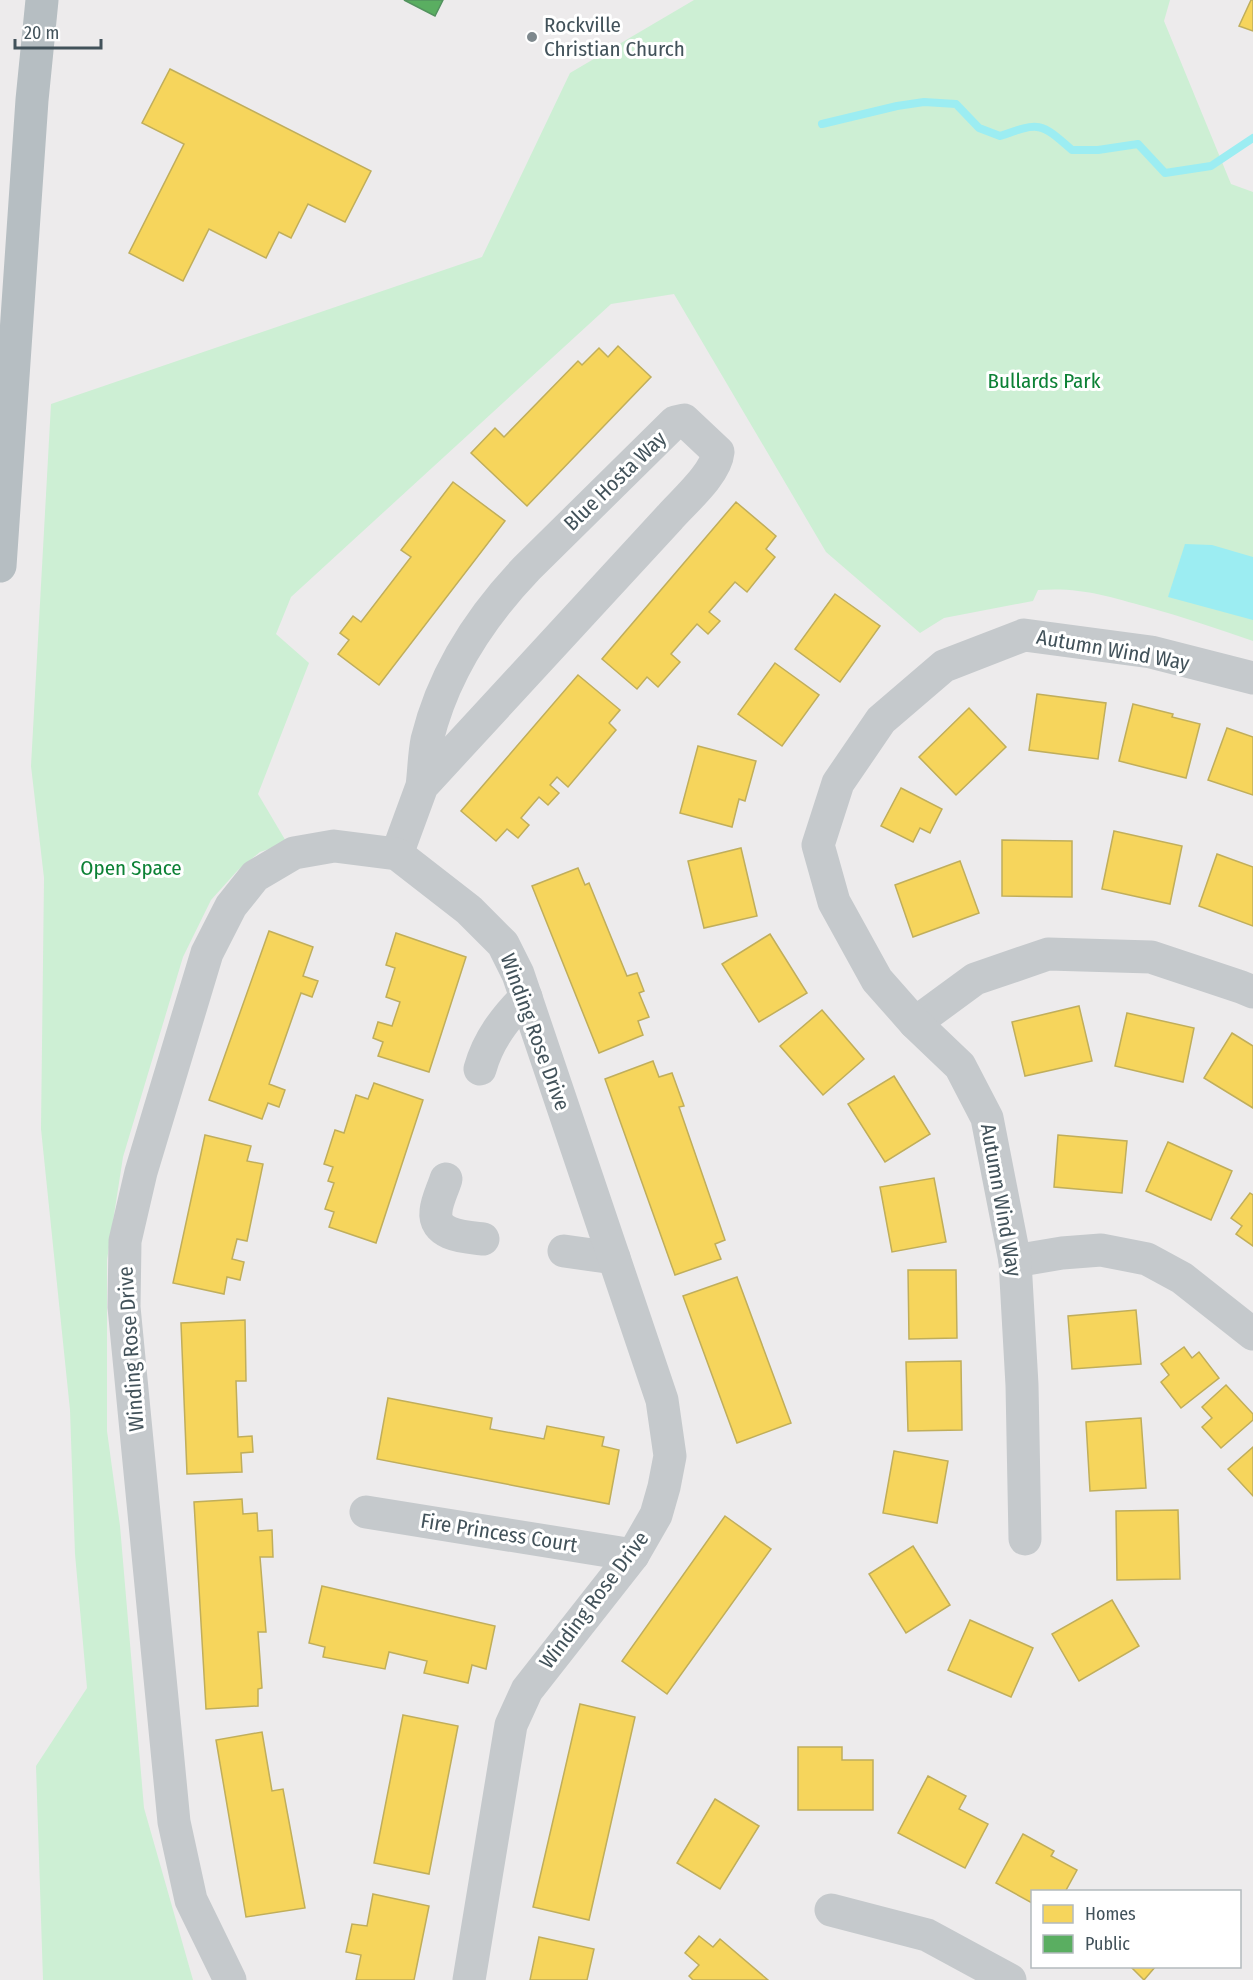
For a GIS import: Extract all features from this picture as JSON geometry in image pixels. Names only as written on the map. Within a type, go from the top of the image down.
[{"type":"highway","points":[[0,566],[32,100],[42,0]]},
{"type":"street","name":"Blue Hosta Way","points":[[397,854],[422,786],[426,743],[436,709],[455,667],[475,632],[527,567],[675,422],[684,420],[718,452],[717,460],[707,475],[422,786]]},
{"type":"street","name":"Autumn Wind Way","points":[[1025,1539],[1022,1385],[1015,1262],[987,1118],[960,1066],[915,1023],[877,980],[834,902],[818,845],[838,783],[882,720],[944,666],[1024,635],[1151,652],[1253,678]]},
{"type":"street","name":"Winding Rose Drive","points":[[230,1980],[191,1900],[174,1822],[124,1307],[125,1241],[141,1172],[207,953],[231,906],[255,876],[294,853],[334,846],[397,854],[469,910],[503,944],[518,974],[662,1400],[670,1455],[656,1515],[633,1554],[527,1690],[511,1725],[468,1980]]},
{"type":"street","points":[[915,1023],[975,979],[1048,954],[1151,957],[1253,993]]},
{"type":"street","points":[[480,1069],[485,1052],[506,1017],[526,997]]},
{"type":"street","points":[[446,1179],[436,1212],[438,1224],[448,1233],[483,1239]]},
{"type":"street","points":[[564,1251],[614,1258]]},
{"type":"street","points":[[1015,1262],[1062,1253],[1101,1251],[1147,1259],[1182,1278],[1253,1334]]},
{"type":"street","name":"Fire Princess Court","points":[[366,1512],[633,1554]]},
{"type":"street","points":[[831,1910],[927,1935],[1010,1980]]},
{"type":"green space","points":[[694,0],[1170,0],[1164,21],[1231,184],[1253,192],[1253,641],[1119,599],[1081,591],[1053,589],[1038,590],[1033,601],[944,618],[920,633],[826,552],[674,294],[611,304],[291,597],[276,634],[309,663],[258,794],[287,843],[260,852],[238,870],[211,900],[183,957],[123,1157],[107,1260],[107,1431],[120,1526],[144,1808],[193,1980],[43,1980],[36,1766],[87,1688],[75,1554],[70,1410],[41,1129],[44,878],[31,766],[51,404],[482,257],[570,73]]},
{"type":"water","points":[[1185,544],[1212,545],[1253,557],[1253,620],[1168,597]]},
{"type":"building: Homes","points":[[1253,0],[1253,31],[1239,26]]},
{"type":"building: Homes","points":[[170,69],[371,171],[345,222],[308,204],[291,238],[279,232],[266,258],[209,229],[183,281],[129,253],[184,144],[142,123]]},
{"type":"building: Homes","points":[[618,346],[651,377],[527,506],[471,453],[495,428],[504,437],[578,361],[582,365],[599,348],[608,357]]},
{"type":"building: Homes","points":[[453,482],[505,521],[379,685],[338,654],[349,640],[340,633],[353,616],[361,622],[411,557],[401,550]]},
{"type":"building: Homes","points":[[736,502],[776,536],[766,549],[775,557],[747,592],[735,582],[709,612],[720,621],[708,634],[697,624],[671,654],[680,662],[658,687],[647,677],[637,689],[602,659]]},
{"type":"building: Homes","points":[[835,594],[880,626],[840,682],[795,649]]},
{"type":"building: Homes","points":[[775,663],[819,695],[782,746],[738,714]]},
{"type":"building: Homes","points":[[578,675],[620,710],[609,723],[616,730],[568,787],[557,777],[550,785],[559,793],[548,805],[539,797],[521,818],[529,825],[518,838],[507,829],[496,841],[461,811]]},
{"type":"building: Homes","points":[[1037,694],[1106,703],[1098,759],[1029,750]]},
{"type":"building: Homes","points":[[1133,704],[1173,714],[1172,717],[1200,724],[1186,778],[1119,761]]},
{"type":"building: Homes","points":[[969,708],[1006,747],[956,795],[919,757]]},
{"type":"building: Homes","points":[[1227,728],[1253,737],[1253,795],[1208,780]]},
{"type":"building: Homes","points":[[698,746],[756,761],[745,801],[739,799],[732,827],[680,813]]},
{"type":"building: Homes","points":[[901,788],[942,809],[930,833],[920,828],[913,842],[881,826]]},
{"type":"building: Homes","points":[[1114,831],[1182,846],[1170,904],[1102,889]]},
{"type":"building: Homes","points":[[1002,840],[1072,841],[1072,897],[1002,896]]},
{"type":"building: Homes","points":[[741,848],[757,916],[704,928],[688,861]]},
{"type":"building: Homes","points":[[1217,854],[1253,867],[1253,926],[1199,906]]},
{"type":"building: Homes","points":[[960,861],[979,913],[913,937],[895,885]]},
{"type":"building: Homes","points":[[578,868],[585,885],[589,883],[627,976],[637,973],[644,991],[639,993],[649,1017],[638,1021],[643,1035],[599,1053],[532,886]]},
{"type":"building: Homes","points":[[269,931],[313,947],[303,976],[318,981],[312,997],[301,993],[269,1084],[285,1090],[279,1107],[268,1103],[262,1119],[209,1100]]},
{"type":"building: Homes","points":[[396,933],[466,957],[429,1072],[378,1056],[383,1042],[373,1038],[378,1022],[392,1026],[400,1002],[386,997],[395,968],[386,965]]},
{"type":"building: Homes","points":[[770,934],[807,993],[759,1022],[722,964]]},
{"type":"building: Homes","points":[[1079,1006],[1092,1061],[1025,1076],[1012,1022]]},
{"type":"building: Homes","points":[[822,1010],[864,1059],[823,1095],[780,1046]]},
{"type":"building: Homes","points":[[1127,1013],[1194,1028],[1183,1082],[1115,1066]]},
{"type":"building: Homes","points":[[1232,1033],[1253,1046],[1253,1108],[1204,1078]]},
{"type":"building: Homes","points":[[653,1061],[659,1077],[672,1073],[684,1106],[679,1107],[725,1240],[715,1244],[721,1259],[675,1275],[605,1079]]},
{"type":"building: Homes","points":[[894,1076],[930,1134],[885,1162],[848,1104]]},
{"type":"building: Homes","points":[[374,1083],[423,1100],[376,1243],[329,1227],[334,1212],[325,1209],[334,1183],[328,1181],[333,1167],[324,1164],[335,1130],[344,1133],[356,1095],[368,1099]]},
{"type":"building: Homes","points":[[205,1135],[251,1146],[247,1161],[263,1164],[247,1241],[237,1239],[232,1259],[244,1262],[240,1280],[227,1277],[224,1294],[173,1283]]},
{"type":"building: Homes","points":[[1058,1135],[1127,1141],[1122,1193],[1054,1187]]},
{"type":"building: Homes","points":[[1168,1142],[1232,1171],[1211,1220],[1146,1191]]},
{"type":"building: Homes","points":[[934,1178],[946,1242],[892,1252],[880,1187]]},
{"type":"building: Homes","points":[[1250,1193],[1253,1195],[1253,1246],[1236,1234],[1242,1226],[1231,1218]]},
{"type":"building: Homes","points":[[908,1270],[956,1270],[957,1338],[909,1339]]},
{"type":"building: Homes","points":[[737,1277],[791,1423],[737,1443],[683,1296]]},
{"type":"building: Homes","points":[[1136,1310],[1141,1364],[1072,1369],[1068,1316]]},
{"type":"building: Homes","points":[[245,1320],[246,1381],[236,1381],[238,1437],[252,1436],[253,1452],[241,1453],[242,1472],[187,1474],[181,1323]]},
{"type":"building: Homes","points":[[1184,1347],[1192,1358],[1199,1352],[1219,1378],[1181,1408],[1161,1382],[1169,1375],[1161,1364]]},
{"type":"building: Homes","points":[[961,1361],[962,1430],[908,1431],[906,1362]]},
{"type":"building: Homes","points":[[1226,1385],[1253,1414],[1253,1420],[1221,1448],[1202,1427],[1212,1418],[1202,1407]]},
{"type":"building: Homes","points":[[388,1398],[492,1418],[490,1429],[544,1439],[547,1426],[604,1437],[602,1446],[619,1450],[609,1504],[377,1459]]},
{"type":"building: Homes","points":[[1141,1418],[1146,1488],[1090,1491],[1086,1422]]},
{"type":"building: Homes","points":[[1253,1447],[1253,1496],[1228,1469]]},
{"type":"building: Homes","points":[[894,1451],[948,1461],[937,1523],[883,1513]]},
{"type":"building: Homes","points":[[242,1499],[243,1514],[257,1513],[258,1531],[272,1530],[273,1557],[260,1557],[266,1632],[258,1632],[262,1688],[258,1689],[258,1706],[206,1709],[194,1502]]},
{"type":"building: Homes","points":[[1178,1510],[1180,1579],[1117,1580],[1116,1511]]},
{"type":"building: Homes","points":[[725,1516],[771,1549],[667,1694],[622,1661]]},
{"type":"building: Homes","points":[[913,1546],[950,1605],[906,1633],[869,1574]]},
{"type":"building: Homes","points":[[322,1586],[495,1626],[486,1669],[472,1665],[468,1683],[424,1673],[427,1661],[389,1652],[385,1669],[323,1657],[325,1647],[309,1643]]},
{"type":"building: Homes","points":[[1112,1600],[1139,1646],[1079,1681],[1052,1634]]},
{"type":"building: Homes","points":[[970,1620],[1033,1648],[1011,1697],[948,1670]]},
{"type":"building: Homes","points":[[580,1704],[635,1717],[589,1920],[533,1907]]},
{"type":"building: Homes","points":[[403,1715],[458,1726],[429,1874],[374,1863]]},
{"type":"building: Homes","points":[[262,1732],[272,1791],[283,1789],[305,1908],[246,1917],[216,1740]]},
{"type":"building: Homes","points":[[798,1747],[842,1747],[842,1760],[873,1760],[873,1810],[798,1810]]},
{"type":"building: Homes","points":[[928,1776],[966,1796],[959,1809],[988,1824],[965,1868],[898,1833]]},
{"type":"building: Homes","points":[[715,1799],[759,1826],[720,1889],[677,1863]]},
{"type":"building: Homes","points":[[1023,1834],[1054,1851],[1051,1856],[1077,1870],[1066,1890],[1031,1890],[1031,1902],[996,1883]]},
{"type":"building: Homes","points":[[373,1894],[429,1906],[414,1980],[356,1980],[361,1955],[346,1952],[352,1924],[367,1926]]},
{"type":"building: Homes","points":[[699,1936],[713,1947],[720,1939],[768,1980],[693,1980],[689,1976],[699,1965],[685,1953]]},
{"type":"building: Homes","points":[[539,1937],[594,1949],[587,1980],[530,1980]]},
{"type":"building: Homes","points":[[1132,1968],[1154,1968],[1144,1980]]},
{"type":"building: Public","points":[[404,0],[443,0],[435,16]]},
{"type":"waterway","points":[[822,124],[897,106],[924,102],[956,104],[979,128],[1000,136],[1024,128],[1039,127],[1053,134],[1072,150],[1098,150],[1138,144],[1165,173],[1211,166],[1253,138]]},
{"type":"place","name":"Rockville Christian Church","points":[[532,37]]},
{"type":"park label","name":"Bullards Park","points":[[1044,381]]},
{"type":"park label","name":"Open Space","points":[[131,868]]}]
